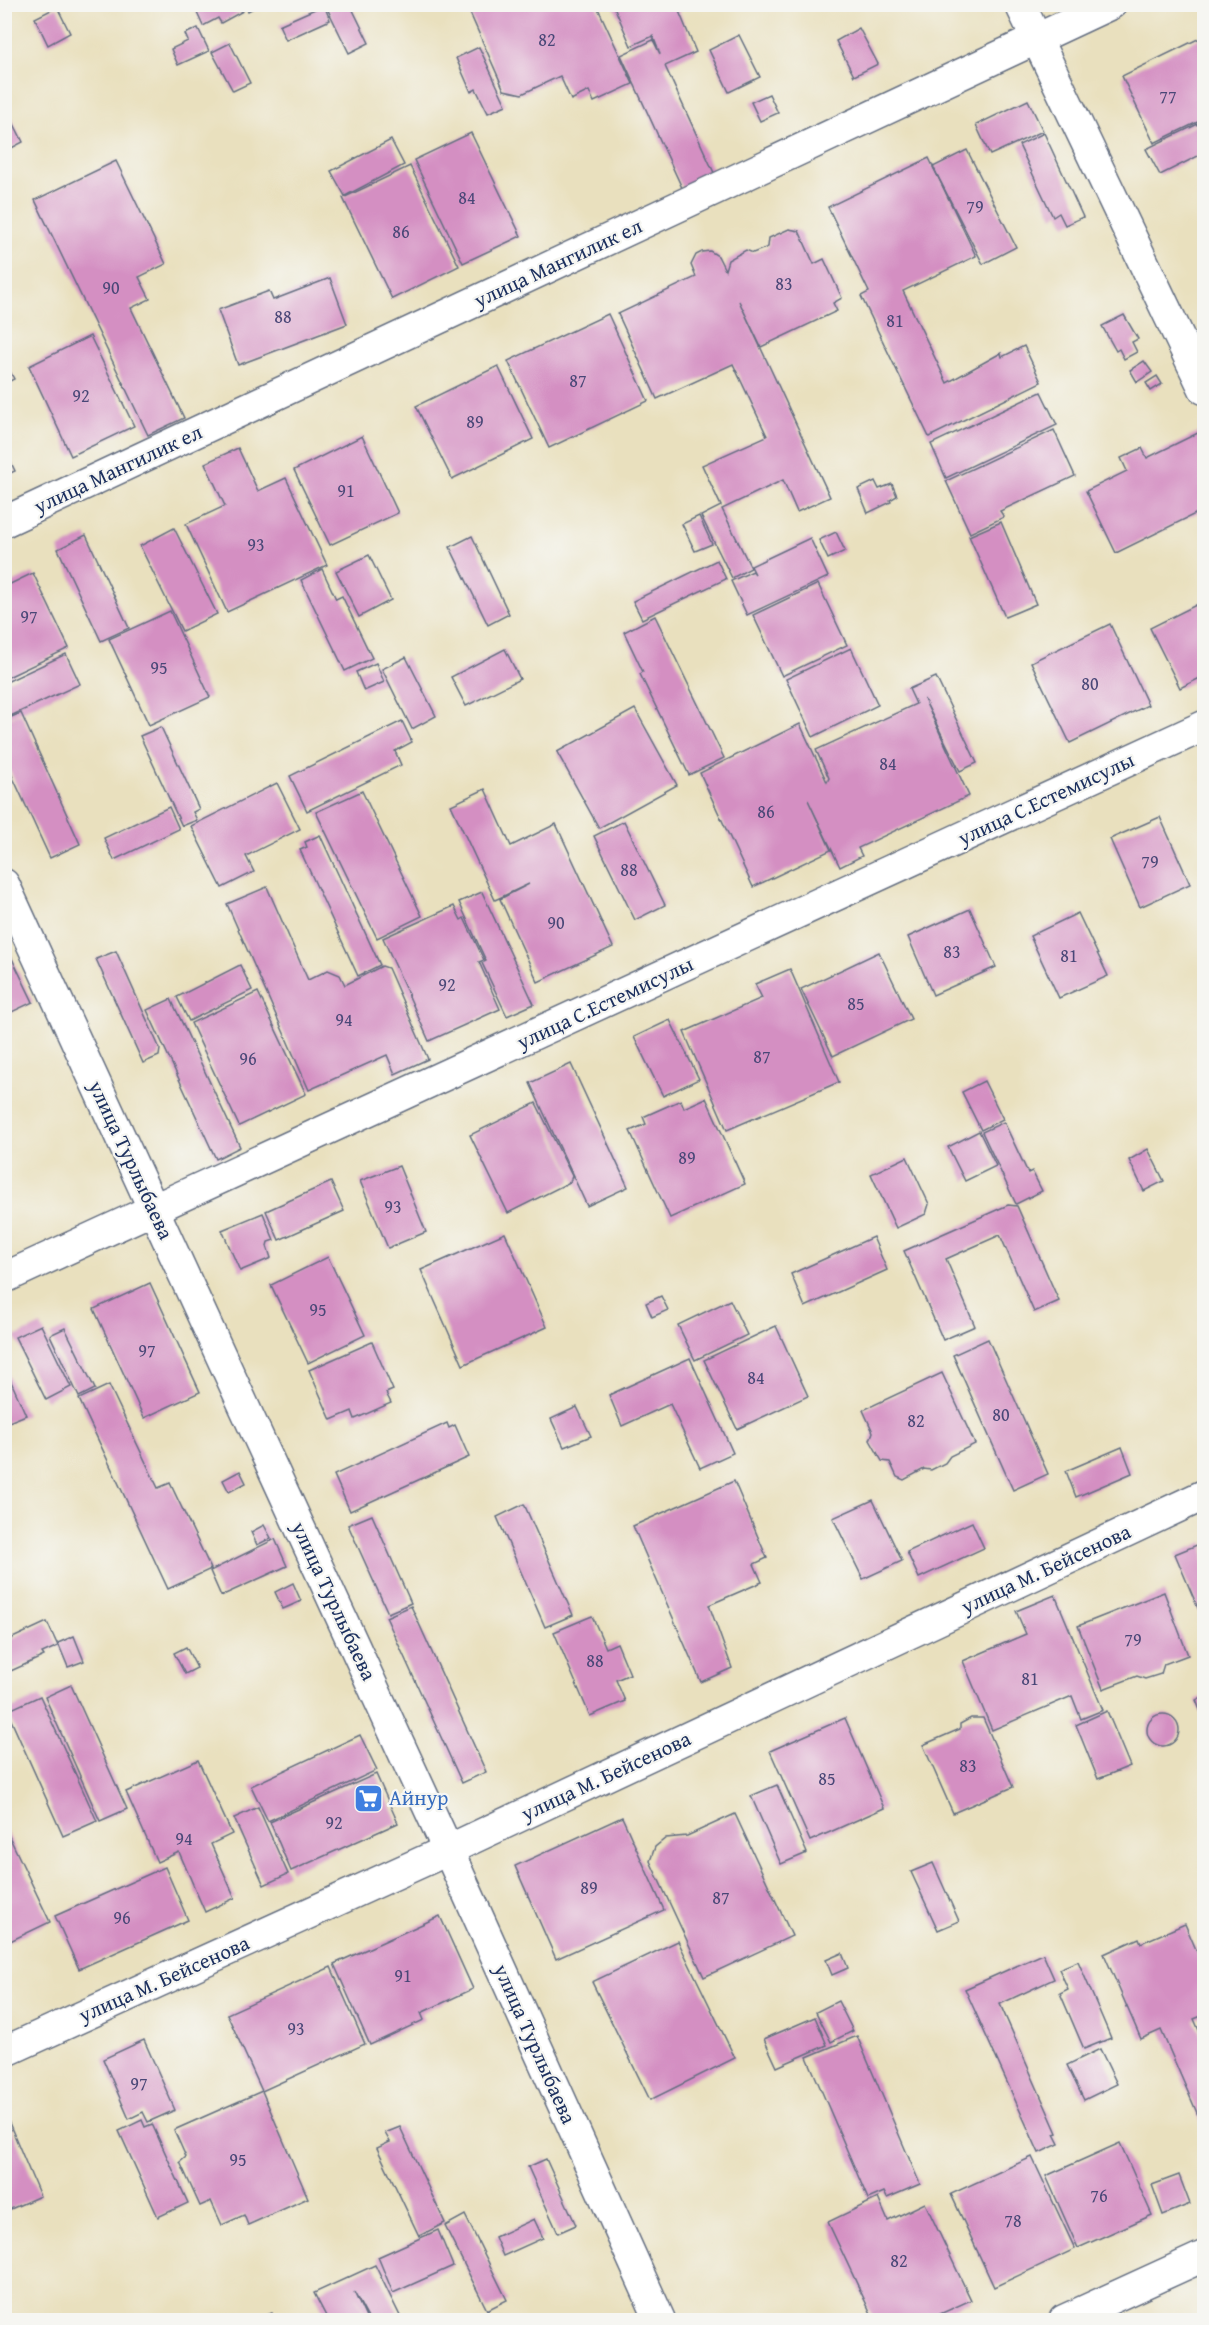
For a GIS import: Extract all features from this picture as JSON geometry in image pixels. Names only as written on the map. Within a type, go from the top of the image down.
[{"type":"street","points":[[1020,4],[1035,40],[1204,389]]},
{"type":"street","name":"улица Мангилик ел","points":[[4,522],[1111,4]]},
{"type":"street","name":"улица С.Естемисулы","points":[[4,1278],[154,1211],[1204,726]]},
{"type":"street","name":"улица Турлыбаева","points":[[4,884],[448,1850],[660,2320]]},
{"type":"street","name":"улица М. Бейсенова","points":[[4,2052],[448,1850],[1204,1495]]},
{"type":"street","points":[[1064,2320],[1204,2256]]},
{"type":"building","points":[[193,4],[240,4],[243,11],[221,23],[218,18],[203,26]]},
{"type":"building","points":[[244,4],[261,4],[248,11]]},
{"type":"building","points":[[325,4],[350,4],[369,43],[349,53]]},
{"type":"building","points":[[466,4],[596,4],[633,84],[594,102],[589,91],[571,100],[560,76],[522,94],[504,90]]},
{"type":"building","points":[[613,4],[676,4],[696,52],[665,66],[715,175],[683,190],[621,55],[653,40],[660,54],[653,36],[631,46]]},
{"type":"building","points":[[324,5],[330,20],[286,40],[279,25]]},
{"type":"building","points":[[57,7],[70,33],[48,45],[35,18]]},
{"type":"building","points":[[198,28],[209,51],[178,65],[171,49],[188,41],[185,34]]},
{"type":"building","points":[[859,28],[878,64],[854,76],[836,41]]},
{"type":"building","points":[[739,35],[760,77],[729,92],[709,50]]},
{"type":"building","points":[[1204,36],[1204,119],[1154,143],[1122,76]]},
{"type":"building","points":[[230,43],[250,83],[233,91],[212,52]]},
{"type":"building","points":[[479,47],[506,105],[488,113],[476,89],[471,92],[456,58]]},
{"type":"building","points":[[769,94],[778,113],[760,121],[751,102]]},
{"type":"building","points":[[1028,100],[1043,131],[990,155],[976,125]]},
{"type":"building","points":[[6,108],[23,142],[4,152],[4,109]]},
{"type":"building","points":[[1202,122],[1204,153],[1160,175],[1146,149]]},
{"type":"building","points":[[471,133],[521,236],[463,263],[414,160]]},
{"type":"building","points":[[1044,133],[1083,217],[1065,225],[1059,213],[1053,217],[1019,145]]},
{"type":"building","points":[[391,140],[404,165],[345,196],[331,171]]},
{"type":"building","points":[[967,150],[1016,247],[983,264],[933,167]]},
{"type":"building","points":[[929,158],[976,256],[903,291],[947,383],[1001,353],[1002,357],[1024,346],[1041,382],[929,437],[861,296],[869,292],[828,207]]},
{"type":"building","points":[[116,161],[166,264],[139,277],[150,299],[131,308],[184,418],[148,435],[35,200]]},
{"type":"building","points":[[410,166],[459,266],[392,299],[343,198]]},
{"type":"building","points":[[789,229],[799,231],[814,264],[824,259],[842,298],[833,303],[837,311],[761,347],[739,301],[830,497],[797,512],[783,480],[722,509],[751,568],[732,578],[701,516],[721,506],[702,465],[767,436],[733,364],[657,399],[618,314],[696,277],[691,265],[696,255],[702,252],[710,251],[718,256],[725,270],[728,260],[746,250],[753,253],[768,247],[769,238]]},
{"type":"building","points":[[330,278],[347,324],[238,365],[218,310],[269,291],[273,300]]},
{"type":"building","points":[[608,314],[648,401],[549,448],[508,361]]},
{"type":"building","points":[[1124,315],[1138,339],[1132,342],[1137,352],[1124,359],[1119,349],[1116,351],[1102,326]]},
{"type":"building","points":[[90,336],[134,426],[71,456],[29,366]]},
{"type":"building","points":[[4,360],[14,379],[4,384]]},
{"type":"building","points":[[1144,361],[1152,372],[1137,382],[1130,370]]},
{"type":"building","points":[[498,366],[533,439],[452,479],[416,406]]},
{"type":"building","points":[[1157,376],[1162,384],[1151,391],[1146,383]]},
{"type":"building","points":[[1041,392],[1057,425],[946,478],[931,444]]},
{"type":"building","points":[[1054,430],[1075,476],[1000,511],[1004,517],[970,533],[946,481]]},
{"type":"building","points":[[1204,430],[1204,519],[1201,511],[1116,553],[1086,491],[1127,471],[1121,458],[1142,448],[1147,458]]},
{"type":"building","points":[[362,436],[398,513],[330,545],[294,470]]},
{"type":"building","points":[[4,448],[15,471],[4,476]]},
{"type":"building","points":[[238,448],[258,491],[286,478],[327,565],[227,612],[186,524],[225,506],[205,463]]},
{"type":"building","points":[[875,481],[879,489],[892,484],[897,496],[890,500],[891,502],[868,513],[858,489]]},
{"type":"building","points":[[699,516],[712,544],[695,551],[682,524]]},
{"type":"building","points":[[1001,522],[1036,604],[1005,617],[969,536]]},
{"type":"building","points":[[174,528],[217,614],[182,631],[140,546]]},
{"type":"building","points":[[836,532],[845,551],[828,559],[819,540]]},
{"type":"building","points":[[86,535],[129,628],[101,641],[58,549]]},
{"type":"building","points":[[472,536],[509,614],[488,625],[450,547]]},
{"type":"building","points":[[810,538],[828,577],[747,615],[731,581],[753,571],[755,574],[751,566]]},
{"type":"building","points":[[369,555],[391,600],[359,617],[336,571]]},
{"type":"building","points":[[717,560],[726,579],[642,619],[633,601]]},
{"type":"building","points":[[322,569],[336,599],[342,596],[372,658],[345,671],[301,580]]},
{"type":"building","points":[[33,573],[69,648],[4,679],[4,587]]},
{"type":"building","points":[[818,584],[847,645],[782,676],[753,615]]},
{"type":"building","points":[[1204,601],[1204,676],[1180,688],[1150,628]]},
{"type":"building","points":[[170,611],[210,697],[149,725],[109,639]]},
{"type":"building","points":[[655,616],[724,758],[689,775],[640,674],[643,672],[624,632]]},
{"type":"building","points":[[1110,624],[1148,705],[1070,743],[1031,662]]},
{"type":"building","points":[[851,648],[878,705],[813,737],[786,679]]},
{"type":"building","points":[[505,649],[520,679],[466,706],[451,677]]},
{"type":"building","points":[[66,654],[80,684],[4,719],[4,683]]},
{"type":"building","points":[[406,657],[436,716],[412,729],[382,669]]},
{"type":"building","points":[[376,663],[384,682],[364,691],[356,672]]},
{"type":"building","points":[[936,677],[977,763],[960,771],[924,699],[969,796],[858,848],[862,856],[840,867],[808,800],[831,850],[753,887],[700,773],[800,724],[827,782],[829,778],[816,750],[916,704],[909,689]]},
{"type":"building","points":[[635,709],[677,785],[599,828],[557,752]]},
{"type":"building","points":[[21,713],[80,844],[50,858],[4,758],[4,720]]},
{"type":"building","points":[[402,721],[412,742],[395,751],[401,765],[307,811],[290,776]]},
{"type":"building","points":[[161,727],[199,809],[193,812],[197,820],[182,826],[140,736]]},
{"type":"building","points":[[277,783],[300,829],[246,856],[254,872],[222,888],[191,826]]},
{"type":"building","points":[[485,789],[511,846],[556,824],[613,947],[538,982],[500,899],[529,884],[495,900],[451,805]]},
{"type":"building","points":[[362,791],[422,916],[377,938],[316,812]]},
{"type":"building","points":[[169,807],[179,829],[114,860],[104,838]]},
{"type":"building","points":[[1160,817],[1190,884],[1140,907],[1110,839]]},
{"type":"building","points":[[624,821],[665,905],[635,920],[594,836]]},
{"type":"building","points":[[320,835],[380,965],[358,976],[300,850],[307,847],[305,842]]},
{"type":"building","points":[[267,887],[308,980],[328,970],[340,975],[345,985],[382,966],[388,968],[428,1059],[395,1074],[387,1055],[309,1090],[227,904]]},
{"type":"building","points":[[482,892],[534,1004],[507,1016],[482,963],[486,961],[459,902]]},
{"type":"building","points":[[454,906],[461,920],[464,918],[484,960],[479,962],[500,1009],[429,1041],[383,938]]},
{"type":"building","points":[[970,909],[996,967],[933,995],[908,937]]},
{"type":"building","points":[[1078,913],[1108,976],[1059,998],[1030,936]]},
{"type":"building","points":[[4,942],[33,1002],[5,1015],[10,1025],[4,1028]]},
{"type":"building","points":[[116,951],[160,1049],[159,1056],[143,1063],[96,959]]},
{"type":"building","points":[[879,952],[911,1019],[833,1056],[801,989]]},
{"type":"building","points":[[240,965],[252,990],[189,1021],[177,997]]},
{"type":"building","points":[[790,969],[839,1082],[727,1130],[684,1032],[762,998],[755,984]]},
{"type":"building","points":[[258,992],[306,1094],[239,1126],[191,1023]]},
{"type":"building","points":[[171,999],[240,1147],[216,1159],[147,1010]]},
{"type":"building","points":[[670,1020],[699,1079],[663,1096],[634,1037]]},
{"type":"building","points":[[571,1064],[628,1187],[587,1206],[530,1083]]},
{"type":"building","points":[[984,1081],[1003,1119],[981,1130],[962,1092]]},
{"type":"building","points":[[706,1098],[745,1184],[670,1218],[630,1131],[646,1124],[643,1117],[681,1100],[684,1108]]},
{"type":"building","points":[[536,1103],[572,1176],[570,1182],[508,1213],[470,1135]]},
{"type":"building","points":[[1004,1122],[1028,1173],[1032,1171],[1042,1191],[1016,1204],[982,1132]]},
{"type":"building","points":[[979,1131],[996,1166],[965,1181],[948,1147]]},
{"type":"building","points":[[1148,1149],[1164,1181],[1144,1191],[1129,1160]]},
{"type":"building","points":[[907,1157],[929,1204],[926,1214],[896,1228],[871,1174]]},
{"type":"building","points":[[399,1166],[426,1232],[388,1248],[360,1181]]},
{"type":"building","points":[[331,1182],[344,1211],[279,1240],[266,1211]]},
{"type":"building","points":[[1008,1205],[1017,1206],[1059,1301],[1034,1312],[1000,1235],[946,1259],[975,1326],[943,1340],[904,1251]]},
{"type":"building","points":[[263,1213],[274,1240],[268,1242],[267,1246],[271,1258],[240,1271],[222,1230]]},
{"type":"building","points":[[505,1233],[547,1327],[463,1365],[421,1270]]},
{"type":"building","points":[[873,1237],[887,1270],[805,1307],[791,1274]]},
{"type":"building","points":[[328,1257],[365,1335],[308,1363],[271,1285]]},
{"type":"building","points":[[150,1283],[200,1392],[144,1418],[94,1309]]},
{"type":"building","points":[[661,1296],[668,1310],[652,1317],[646,1303]]},
{"type":"building","points":[[730,1300],[747,1335],[695,1360],[678,1325]]},
{"type":"building","points":[[41,1325],[71,1387],[46,1400],[15,1337]]},
{"type":"building","points":[[776,1326],[808,1396],[737,1429],[704,1360]]},
{"type":"building","points":[[65,1328],[95,1389],[79,1397],[50,1335]]},
{"type":"building","points":[[988,1339],[1048,1474],[1013,1490],[953,1355]]},
{"type":"building","points":[[372,1342],[393,1390],[386,1393],[391,1403],[355,1419],[352,1411],[331,1420],[309,1370]]},
{"type":"building","points":[[690,1358],[733,1453],[700,1468],[670,1404],[622,1426],[609,1395]]},
{"type":"building","points":[[4,1366],[26,1415],[4,1424]]},
{"type":"building","points":[[942,1373],[975,1444],[950,1456],[945,1463],[931,1470],[924,1469],[904,1480],[897,1477],[890,1462],[882,1461],[870,1440],[873,1432],[863,1410]]},
{"type":"building","points":[[109,1385],[158,1488],[170,1483],[211,1569],[168,1589],[79,1399]]},
{"type":"building","points":[[577,1407],[591,1436],[564,1447],[551,1419]]},
{"type":"building","points":[[447,1423],[449,1428],[455,1425],[469,1457],[350,1511],[334,1475]]},
{"type":"building","points":[[1122,1447],[1132,1473],[1076,1497],[1066,1471]]},
{"type":"building","points":[[240,1471],[246,1483],[229,1492],[223,1480]]},
{"type":"building","points":[[734,1481],[767,1558],[754,1564],[762,1582],[709,1605],[732,1668],[701,1682],[633,1526]]},
{"type":"building","points":[[873,1500],[902,1561],[863,1579],[833,1518]]},
{"type":"building","points":[[524,1504],[573,1615],[545,1627],[497,1517]]},
{"type":"building","points":[[372,1515],[411,1603],[388,1613],[348,1525]]},
{"type":"building","points":[[972,1522],[984,1548],[919,1578],[907,1552]]},
{"type":"building","points":[[264,1525],[271,1538],[257,1545],[251,1532]]},
{"type":"building","points":[[275,1539],[287,1566],[221,1596],[210,1571]]},
{"type":"building","points":[[1204,1542],[1204,1616],[1200,1613],[1175,1554]]},
{"type":"building","points":[[293,1583],[301,1601],[283,1609],[275,1592]]},
{"type":"building","points":[[1164,1592],[1188,1655],[1164,1664],[1161,1674],[1145,1679],[1137,1676],[1103,1689],[1078,1626]]},
{"type":"building","points":[[1055,1595],[1103,1710],[1081,1719],[1072,1696],[992,1730],[963,1661],[1026,1634],[1016,1611]]},
{"type":"building","points":[[411,1606],[486,1772],[462,1783],[386,1617]]},
{"type":"building","points":[[592,1616],[606,1648],[617,1643],[630,1674],[616,1680],[625,1701],[590,1716],[554,1632]]},
{"type":"building","points":[[47,1622],[58,1646],[42,1653],[44,1656],[4,1674],[4,1642]]},
{"type":"building","points":[[74,1636],[84,1661],[68,1667],[58,1643]]},
{"type":"building","points":[[186,1647],[197,1668],[185,1674],[174,1653]]},
{"type":"building","points":[[71,1685],[127,1809],[100,1821],[45,1697]]},
{"type":"building","points":[[40,1696],[97,1821],[63,1836],[7,1711]]},
{"type":"building","points":[[1204,1696],[1204,1720],[1196,1700]]},
{"type":"building","points":[[1107,1711],[1130,1766],[1098,1779],[1076,1725]]},
{"type":"building","points":[[1163,1714],[1175,1718],[1179,1730],[1175,1742],[1163,1746],[1151,1742],[1147,1730],[1151,1718]]},
{"type":"building","points":[[845,1718],[884,1808],[810,1841],[770,1751]]},
{"type":"building","points":[[971,1718],[983,1718],[1013,1787],[953,1813],[923,1745],[960,1729],[960,1724]]},
{"type":"building","points":[[360,1735],[377,1770],[268,1821],[251,1786]]},
{"type":"building","points":[[198,1760],[232,1834],[211,1844],[235,1898],[205,1912],[179,1852],[157,1862],[126,1792]]},
{"type":"building","points":[[376,1774],[398,1823],[291,1871],[270,1822]]},
{"type":"building","points":[[777,1785],[807,1853],[781,1864],[751,1796]]},
{"type":"building","points":[[258,1807],[288,1874],[264,1885],[234,1818]]},
{"type":"building","points":[[735,1814],[792,1936],[704,1977],[650,1861],[655,1847],[666,1838],[687,1836]]},
{"type":"building","points":[[622,1817],[664,1910],[556,1959],[515,1866]]},
{"type":"building","points":[[7,1832],[50,1922],[4,1944],[4,1833]]},
{"type":"building","points":[[933,1863],[959,1921],[938,1930],[911,1872]]},
{"type":"building","points":[[165,1867],[188,1920],[79,1969],[55,1916]]},
{"type":"building","points":[[440,1916],[473,1989],[421,2013],[424,2020],[370,2045],[334,1964]]},
{"type":"building","points":[[1185,1924],[1204,1968],[1204,2015],[1194,2019],[1204,2042],[1204,2129],[1161,2030],[1141,2039],[1104,1954],[1139,1938],[1141,1943]]},
{"type":"building","points":[[678,1941],[735,2058],[650,2100],[592,1982]]},
{"type":"building","points":[[842,1953],[848,1968],[832,1975],[826,1960]]},
{"type":"building","points":[[1043,1954],[1054,1979],[1000,2004],[1057,2133],[1054,2134],[1059,2144],[1039,2153],[965,1989]]},
{"type":"building","points":[[1078,1961],[1111,2038],[1084,2049],[1060,1993],[1068,1989],[1059,1969]]},
{"type":"building","points":[[331,1967],[365,2044],[262,2091],[227,2014]]},
{"type":"building","points":[[838,2001],[853,2031],[831,2042],[816,2012]]},
{"type":"building","points":[[815,2017],[827,2045],[777,2067],[764,2039]]},
{"type":"building","points":[[857,2036],[920,2184],[887,2198],[884,2192],[868,2199],[807,2057]]},
{"type":"building","points":[[144,2040],[175,2110],[148,2122],[143,2112],[129,2119],[103,2059]]},
{"type":"building","points":[[1100,2049],[1117,2084],[1084,2100],[1067,2065]]},
{"type":"building","points":[[262,2091],[308,2198],[248,2225],[244,2215],[222,2225],[211,2201],[200,2206],[180,2162],[186,2157],[174,2130]]},
{"type":"building","points":[[7,2118],[40,2196],[4,2212],[4,2120]]},
{"type":"building","points":[[142,2120],[145,2127],[152,2124],[188,2203],[158,2217],[119,2131]]},
{"type":"building","points":[[400,2127],[445,2223],[419,2236],[377,2148],[390,2142],[385,2133]]},
{"type":"building","points":[[1120,2143],[1152,2215],[1078,2248],[1046,2176]]},
{"type":"building","points":[[1032,2157],[1075,2249],[994,2287],[951,2194]]},
{"type":"building","points":[[546,2159],[576,2225],[558,2233],[528,2167]]},
{"type":"building","points":[[1179,2175],[1190,2204],[1163,2215],[1152,2185]]},
{"type":"building","points":[[878,2198],[888,2221],[925,2203],[971,2300],[927,2320],[874,2320],[828,2222]]},
{"type":"building","points":[[465,2215],[507,2300],[487,2310],[445,2226]]},
{"type":"building","points":[[534,2219],[543,2238],[503,2256],[495,2237]]},
{"type":"building","points":[[438,2230],[453,2266],[393,2293],[378,2257]]},
{"type":"building","points":[[375,2265],[402,2320],[369,2320],[354,2292],[367,2320],[328,2320],[314,2293]]},
{"type":"building","points":[[272,2313],[276,2320],[255,2320]]},
{"type":"place","name":"Айнур","points":[[368,1798]]}]
